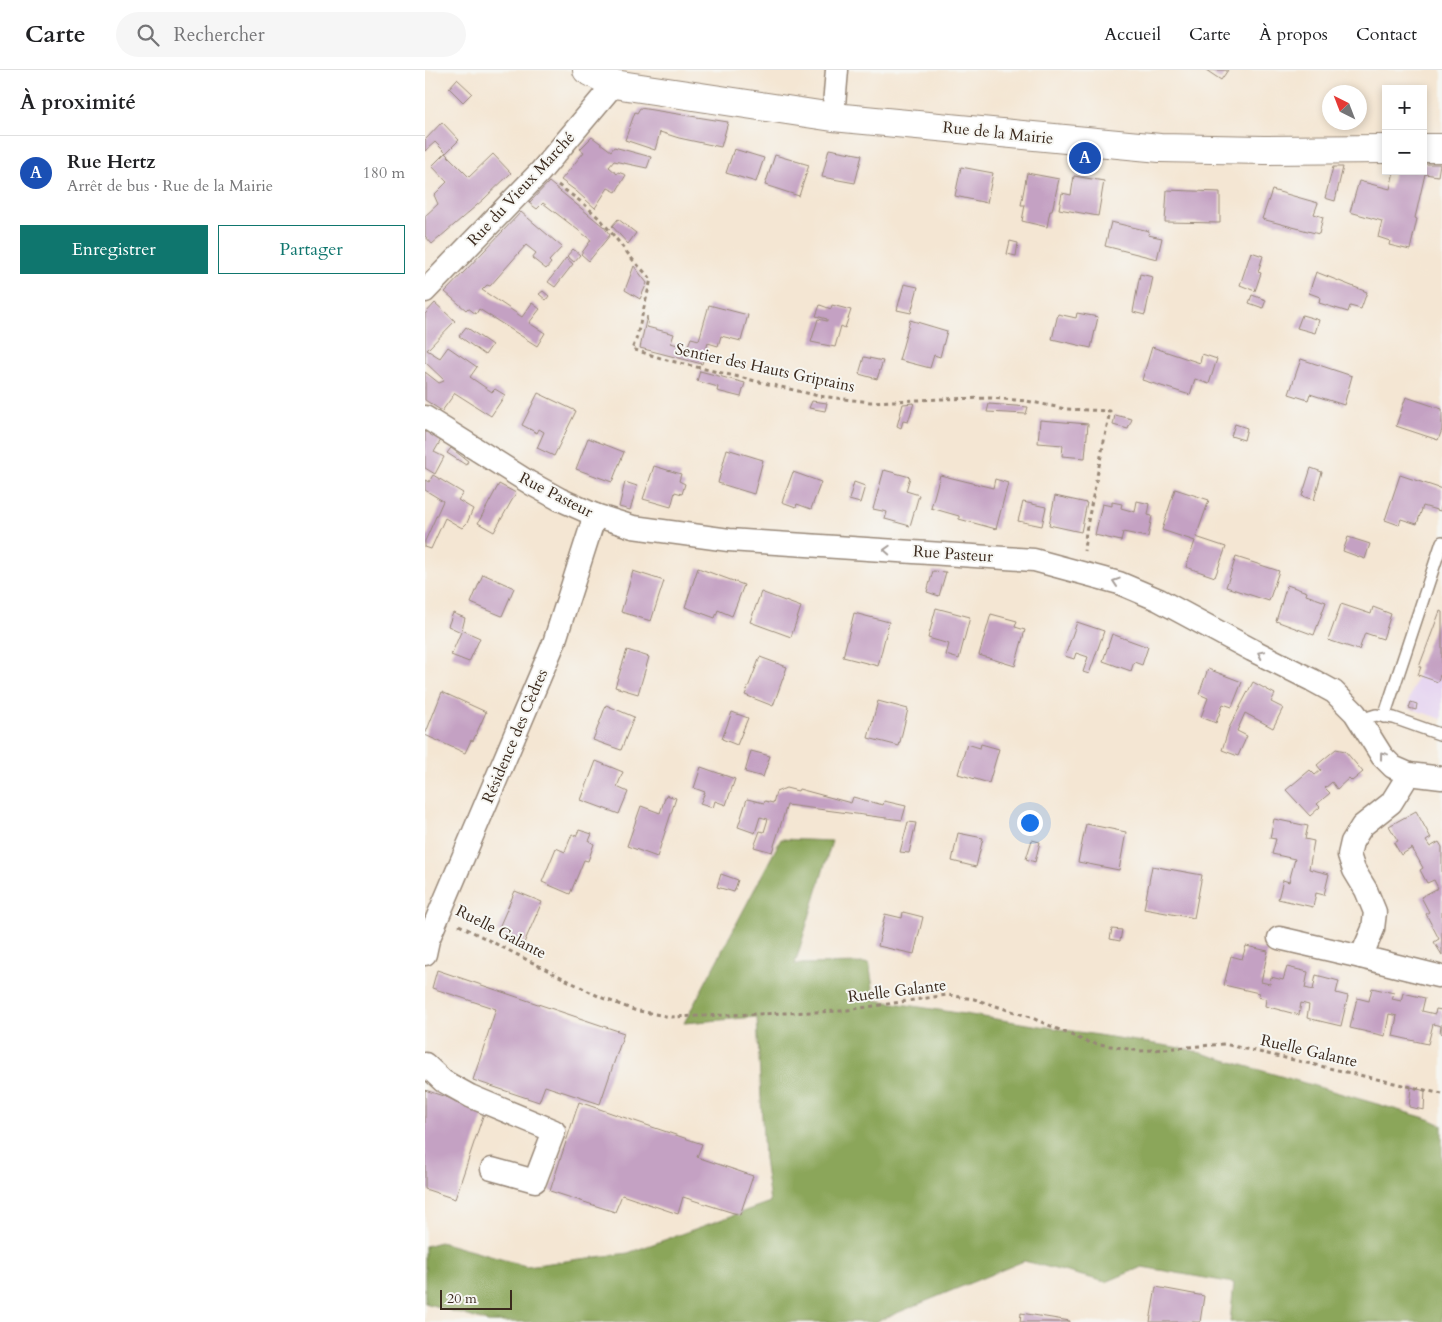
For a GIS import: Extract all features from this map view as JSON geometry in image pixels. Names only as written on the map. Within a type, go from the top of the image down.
[{"type":"street","name":"Rue de la Mairie","points":[[587,70],[617,80],[833,118],[1160,148],[1264,150],[1382,149]]},
{"type":"street","points":[[833,118],[837,70]]},
{"type":"street","name":"Rue du Vieux Marché","points":[[425,291],[539,172],[617,80]]},
{"type":"street","points":[[1427,148],[1442,148]]},
{"type":"street","name":"Rue Pasteur","points":[[425,417],[559,499],[595,515],[633,527],[729,540],[1034,560],[1119,583],[1159,600],[1333,692],[1355,713],[1382,756],[1393,767],[1409,774],[1442,778]]},
{"type":"street","name":"Résidence des Cèdres","points":[[425,954],[428,940],[554,643],[595,515]]},
{"type":"street","points":[[1361,957],[1373,928],[1375,912],[1366,890],[1354,870],[1349,854],[1352,842],[1362,826],[1391,803],[1409,774]]},
{"type":"street","points":[[1279,938],[1438,976]]},
{"type":"street","points":[[425,1064],[443,1081],[470,1096],[554,1131],[535,1181],[492,1169]]},
{"type":"lane","points":[[1384,717],[1442,542]]},
{"type":"lane","points":[[1360,720],[1375,715],[1394,718],[1442,735]]},
{"type":"path","name":"Sentier des Hauts Griptains","points":[[539,172],[584,204],[602,221],[651,279],[636,340],[632,349],[667,360],[819,396],[870,402],[991,398],[1027,401],[1066,409],[1109,411],[1086,531],[1081,572]]},
{"type":"path","name":"Ruelle Galante","points":[[440,915],[600,997],[634,1010],[671,1017],[841,1011],[947,995],[975,998],[1030,1017],[1087,1042],[1141,1051],[1224,1044],[1442,1094]]},
{"type":"shaded area","points":[[1442,604],[1442,719],[1409,708],[1409,700]]},
{"type":"green space","points":[[781,839],[832,841],[795,964],[869,963],[875,1000],[1187,1049],[1429,1119],[1442,1125],[1442,1322],[1230,1322],[1234,1283],[1142,1267],[1106,1282],[1024,1261],[875,1322],[488,1322],[425,1303],[425,1246],[440,1242],[526,1266],[628,1253],[770,1202],[764,1159],[757,1017],[684,1023]]},
{"type":"building","points":[[1206,70],[1228,70],[1221,80]]},
{"type":"building","points":[[457,79],[472,93],[463,102],[449,88]]},
{"type":"building","points":[[640,108],[728,122],[721,147],[660,132],[655,150],[625,140],[635,112],[637,113]]},
{"type":"building","points":[[442,122],[459,140],[446,153],[435,142],[425,151],[425,140]]},
{"type":"building","points":[[592,137],[611,151],[614,147],[651,157],[647,168],[614,161],[609,167],[617,174],[618,172],[626,175],[616,192],[608,188],[595,208],[561,180],[584,152],[580,149]]},
{"type":"building","points":[[734,149],[764,158],[756,182],[726,173]]},
{"type":"building","points":[[829,149],[862,155],[855,183],[822,177]]},
{"type":"building","points":[[445,153],[469,177],[493,154],[511,173],[432,244],[425,236],[425,216],[438,204],[434,195],[447,182],[432,166]]},
{"type":"building","points":[[775,155],[809,165],[799,196],[765,185]]},
{"type":"building","points":[[1427,164],[1440,164],[1438,176],[1427,174]]},
{"type":"building","points":[[961,167],[993,173],[987,203],[955,196]]},
{"type":"building","points":[[1333,167],[1343,167],[1335,201],[1325,198]]},
{"type":"building","points":[[1027,173],[1059,179],[1047,227],[1022,221],[1025,205],[1021,205]]},
{"type":"building","points":[[1393,175],[1425,175],[1410,250],[1389,245],[1390,241],[1378,237],[1382,221],[1350,212],[1359,181],[1390,189]]},
{"type":"building","points":[[1074,176],[1104,181],[1098,216],[1059,209],[1062,193],[1071,195]]},
{"type":"building","points":[[549,182],[604,227],[610,235],[589,261],[581,254],[591,240],[543,203],[537,209],[529,203]]},
{"type":"building","points":[[1167,190],[1220,192],[1220,223],[1165,222]]},
{"type":"building","points":[[1272,190],[1318,203],[1314,214],[1323,217],[1319,234],[1262,219]]},
{"type":"building","points":[[521,212],[562,247],[549,261],[551,263],[546,269],[532,258],[536,253],[526,245],[490,286],[487,285],[482,290],[522,317],[532,303],[540,309],[529,323],[545,333],[537,346],[479,309],[476,314],[468,308],[466,310],[445,292]]},
{"type":"building","points":[[618,219],[636,233],[628,244],[612,226]]},
{"type":"building","points":[[1111,222],[1149,231],[1148,235],[1162,238],[1157,259],[1105,246]]},
{"type":"building","points":[[1010,241],[1018,243],[1016,256],[1007,254]]},
{"type":"building","points":[[573,249],[580,255],[574,262],[567,256]]},
{"type":"building","points":[[1251,252],[1263,256],[1258,272],[1261,273],[1255,291],[1240,285]]},
{"type":"building","points":[[566,258],[573,264],[555,287],[548,282]]},
{"type":"building","points":[[634,266],[647,283],[640,299],[625,290]]},
{"type":"building","points":[[1316,272],[1367,292],[1361,309],[1350,306],[1348,312],[1319,303],[1320,297],[1309,293]]},
{"type":"building","points":[[1140,274],[1153,277],[1145,315],[1133,312]]},
{"type":"building","points":[[904,284],[918,287],[911,313],[897,310]]},
{"type":"building","points":[[543,291],[549,296],[546,300],[539,294]]},
{"type":"building","points":[[1252,295],[1266,300],[1263,308],[1249,303]]},
{"type":"building","points":[[435,303],[455,321],[427,350],[440,358],[448,347],[477,367],[470,377],[492,392],[495,389],[505,395],[491,416],[455,393],[442,411],[425,400],[425,372],[439,383],[444,381],[425,362],[425,314]]},
{"type":"building","points":[[709,305],[748,315],[741,341],[721,336],[718,346],[708,343],[702,364],[640,348],[647,316],[647,327],[674,334],[671,343],[687,348],[691,338],[699,340]]},
{"type":"building","points":[[820,305],[831,309],[832,305],[851,310],[845,328],[841,326],[835,347],[811,342],[818,319],[827,321],[827,319],[816,316]]},
{"type":"building","points":[[1077,313],[1098,317],[1091,348],[1052,339],[1058,314],[1076,318]]},
{"type":"building","points":[[1302,315],[1319,320],[1315,333],[1297,328]]},
{"type":"building","points":[[910,320],[947,331],[940,357],[934,355],[930,368],[899,360]]},
{"type":"building","points":[[466,327],[492,345],[485,355],[459,336]]},
{"type":"building","points":[[1152,347],[1200,363],[1202,354],[1217,359],[1209,384],[1195,379],[1190,395],[1142,380]]},
{"type":"building","points":[[864,357],[883,361],[877,379],[859,374]]},
{"type":"building","points":[[1301,359],[1352,376],[1344,405],[1310,394],[1308,400],[1289,394]]},
{"type":"building","points":[[700,371],[745,383],[741,397],[717,391],[718,387],[697,381]]},
{"type":"building","points":[[538,393],[576,411],[554,456],[537,448],[544,432],[539,429],[537,433],[522,425]]},
{"type":"building","points":[[1406,397],[1442,409],[1442,430],[1438,440],[1396,426]]},
{"type":"building","points":[[812,401],[827,403],[825,411],[809,408]]},
{"type":"building","points":[[914,403],[908,422],[903,421],[901,428],[897,426],[903,404]]},
{"type":"building","points":[[989,404],[1028,407],[1026,414],[987,412]]},
{"type":"building","points":[[1115,415],[1132,419],[1128,429],[1113,425]]},
{"type":"building","points":[[1040,420],[1088,424],[1085,458],[1062,456],[1063,445],[1038,443]]},
{"type":"building","points":[[1235,424],[1247,428],[1244,440],[1231,436]]},
{"type":"building","points":[[425,430],[441,440],[434,452],[444,457],[435,474],[425,468]]},
{"type":"building","points":[[588,438],[624,452],[612,482],[576,469]]},
{"type":"building","points":[[451,448],[468,461],[466,465],[447,453]]},
{"type":"building","points":[[727,449],[763,460],[754,494],[718,483]]},
{"type":"building","points":[[654,466],[681,474],[679,481],[685,484],[682,494],[675,492],[671,507],[643,499]]},
{"type":"building","points":[[1311,468],[1322,472],[1314,500],[1302,496]]},
{"type":"building","points":[[884,470],[910,477],[906,491],[919,495],[910,526],[885,519],[887,512],[873,509]]},
{"type":"building","points":[[793,472],[821,482],[811,509],[797,504],[796,507],[782,502]]},
{"type":"building","points":[[433,475],[463,493],[458,500],[473,509],[467,523],[462,528],[445,518],[431,549],[425,547],[425,541],[443,501],[425,490],[425,480],[429,482]]},
{"type":"building","points":[[940,475],[993,488],[995,479],[1008,483],[996,529],[959,519],[959,516],[931,508]]},
{"type":"building","points":[[1400,475],[1442,489],[1440,511],[1423,506],[1417,524],[1401,519],[1399,525],[1385,520]]},
{"type":"building","points":[[625,482],[637,486],[630,510],[619,507]]},
{"type":"building","points":[[854,482],[865,486],[860,503],[849,500]]},
{"type":"building","points":[[499,484],[516,493],[494,532],[478,523]]},
{"type":"building","points":[[1175,489],[1209,500],[1196,537],[1226,547],[1215,577],[1186,567],[1195,541],[1162,530]]},
{"type":"building","points":[[1055,496],[1087,503],[1081,532],[1049,525]]},
{"type":"building","points":[[1137,501],[1150,504],[1148,515],[1152,516],[1148,537],[1123,532],[1121,541],[1095,535],[1102,504],[1112,506],[1112,502],[1122,504],[1121,508],[1135,512]]},
{"type":"building","points":[[1023,502],[1046,507],[1042,526],[1018,521]]},
{"type":"building","points":[[1348,537],[1370,544],[1365,559],[1343,551]]},
{"type":"building","points":[[1236,557],[1279,571],[1269,601],[1226,587]]},
{"type":"building","points":[[698,568],[744,585],[732,616],[718,610],[715,618],[685,607]]},
{"type":"building","points":[[633,571],[664,581],[651,621],[621,612]]},
{"type":"building","points":[[933,571],[946,572],[939,596],[927,592]]},
{"type":"building","points":[[483,574],[514,588],[502,616],[471,603]]},
{"type":"building","points":[[1287,585],[1307,592],[1306,595],[1326,602],[1314,635],[1276,621]]},
{"type":"building","points":[[761,592],[801,607],[791,637],[750,622]]},
{"type":"building","points":[[1341,604],[1371,614],[1373,607],[1391,614],[1383,639],[1365,633],[1359,650],[1328,640]]},
{"type":"building","points":[[936,608],[970,617],[959,659],[946,655],[949,644],[928,638]]},
{"type":"building","points":[[1440,611],[1442,612],[1442,675],[1440,675],[1438,682],[1418,675],[1421,667],[1419,667]]},
{"type":"building","points":[[453,613],[465,618],[462,630],[480,638],[469,662],[451,655],[461,632],[448,626]]},
{"type":"building","points":[[854,613],[889,622],[878,666],[843,657]]},
{"type":"building","points":[[991,614],[1017,621],[1015,627],[1025,630],[1015,666],[979,655]]},
{"type":"building","points":[[1077,622],[1104,631],[1089,674],[1083,672],[1088,657],[1076,653],[1074,659],[1065,656]]},
{"type":"building","points":[[1112,634],[1148,647],[1142,665],[1134,662],[1131,671],[1103,661]]},
{"type":"building","points":[[627,650],[649,657],[638,694],[615,687]]},
{"type":"building","points":[[760,657],[787,667],[773,706],[745,695]]},
{"type":"building","points":[[1208,669],[1242,682],[1232,707],[1223,704],[1216,723],[1201,717],[1208,698],[1199,694]]},
{"type":"building","points":[[1253,682],[1275,694],[1271,702],[1283,708],[1273,728],[1245,713],[1237,731],[1247,736],[1238,756],[1222,750],[1229,728]]},
{"type":"building","points":[[442,692],[486,712],[473,741],[471,740],[465,753],[425,735]]},
{"type":"building","points":[[878,701],[908,709],[899,746],[868,738]]},
{"type":"building","points":[[1411,702],[1417,704],[1416,710],[1409,708]]},
{"type":"building","points":[[606,705],[634,717],[621,750],[593,740]]},
{"type":"building","points":[[732,712],[748,718],[737,745],[722,739]]},
{"type":"building","points":[[967,744],[980,748],[981,744],[999,749],[989,783],[958,774]]},
{"type":"building","points":[[1336,749],[1345,751],[1363,772],[1352,781],[1349,778],[1337,789],[1332,782],[1325,788],[1330,793],[1317,804],[1320,807],[1310,816],[1286,790],[1310,770],[1315,775],[1321,770],[1317,765]]},
{"type":"building","points":[[751,751],[770,756],[763,777],[745,772]]},
{"type":"building","points":[[596,761],[623,772],[617,787],[628,792],[619,814],[581,800]]},
{"type":"building","points":[[701,767],[735,779],[726,805],[715,801],[713,808],[700,804],[705,792],[694,788]]},
{"type":"building","points":[[786,788],[798,791],[799,789],[851,803],[853,797],[883,805],[884,801],[906,806],[902,820],[787,805],[772,852],[754,847],[760,831],[764,832],[768,819],[760,817],[755,833],[738,827],[747,799],[773,803],[776,792]]},
{"type":"building","points":[[666,795],[676,798],[657,857],[627,846],[641,806],[660,813]]},
{"type":"building","points":[[1416,811],[1431,838],[1426,841],[1430,847],[1439,842],[1442,847],[1442,955],[1434,942],[1439,939],[1426,914],[1429,912],[1421,897],[1438,888],[1434,880],[1427,883],[1420,870],[1423,868],[1412,848],[1401,855],[1394,843],[1398,841],[1389,826]]},
{"type":"building","points":[[1274,819],[1308,826],[1305,839],[1314,841],[1309,869],[1329,874],[1324,895],[1316,893],[1313,907],[1278,899],[1283,880],[1289,882],[1295,859],[1272,854],[1276,839],[1270,838]]},
{"type":"building","points":[[908,822],[916,823],[909,853],[900,852]]},
{"type":"building","points":[[1086,824],[1126,832],[1119,870],[1078,862]]},
{"type":"building","points":[[579,830],[592,834],[589,841],[594,844],[588,861],[584,860],[570,894],[542,882],[556,848],[565,852],[572,834],[576,836]]},
{"type":"building","points":[[958,833],[983,838],[976,867],[952,861]]},
{"type":"building","points":[[1032,840],[1040,842],[1035,862],[1026,859]]},
{"type":"building","points":[[1152,866],[1202,875],[1194,918],[1144,909]]},
{"type":"building","points":[[721,874],[738,880],[734,892],[717,887]]},
{"type":"building","points":[[515,891],[542,902],[524,943],[497,932]]},
{"type":"building","points":[[903,912],[923,917],[914,954],[878,946],[885,914],[902,918]]},
{"type":"building","points":[[1112,929],[1122,930],[1120,941],[1110,939]]},
{"type":"building","points":[[1246,946],[1268,951],[1261,982],[1270,984],[1271,977],[1283,980],[1287,967],[1308,972],[1305,988],[1313,990],[1316,975],[1339,981],[1336,993],[1348,996],[1341,1026],[1307,1018],[1309,1005],[1301,1003],[1299,1015],[1265,1006],[1266,999],[1258,997],[1259,993],[1224,985],[1231,956],[1242,959]]},
{"type":"building","points":[[437,970],[624,1033],[600,1104],[545,1086],[539,1102],[473,1080],[496,1009],[432,988]]},
{"type":"building","points":[[1372,988],[1394,993],[1392,999],[1401,1001],[1403,993],[1425,998],[1422,1011],[1435,1014],[1436,1009],[1442,1010],[1442,1034],[1440,1033],[1441,1026],[1433,1024],[1428,1044],[1393,1036],[1397,1016],[1389,1014],[1385,1036],[1350,1028],[1357,998],[1369,1001]]},
{"type":"building","points":[[1411,1087],[1425,1091],[1424,1110],[1409,1107]]},
{"type":"building","points":[[425,1090],[485,1110],[455,1199],[425,1189]]},
{"type":"building","points":[[579,1102],[702,1144],[697,1157],[753,1176],[740,1215],[683,1197],[678,1214],[622,1195],[615,1212],[550,1191]]},
{"type":"building","points":[[1156,1287],[1204,1296],[1200,1322],[1150,1322]]},
{"type":"building","points":[[1021,1313],[1070,1321],[1070,1322],[1020,1322]]},
{"type":"place","name":"Rue Hertz","points":[[1085,158]]}]
